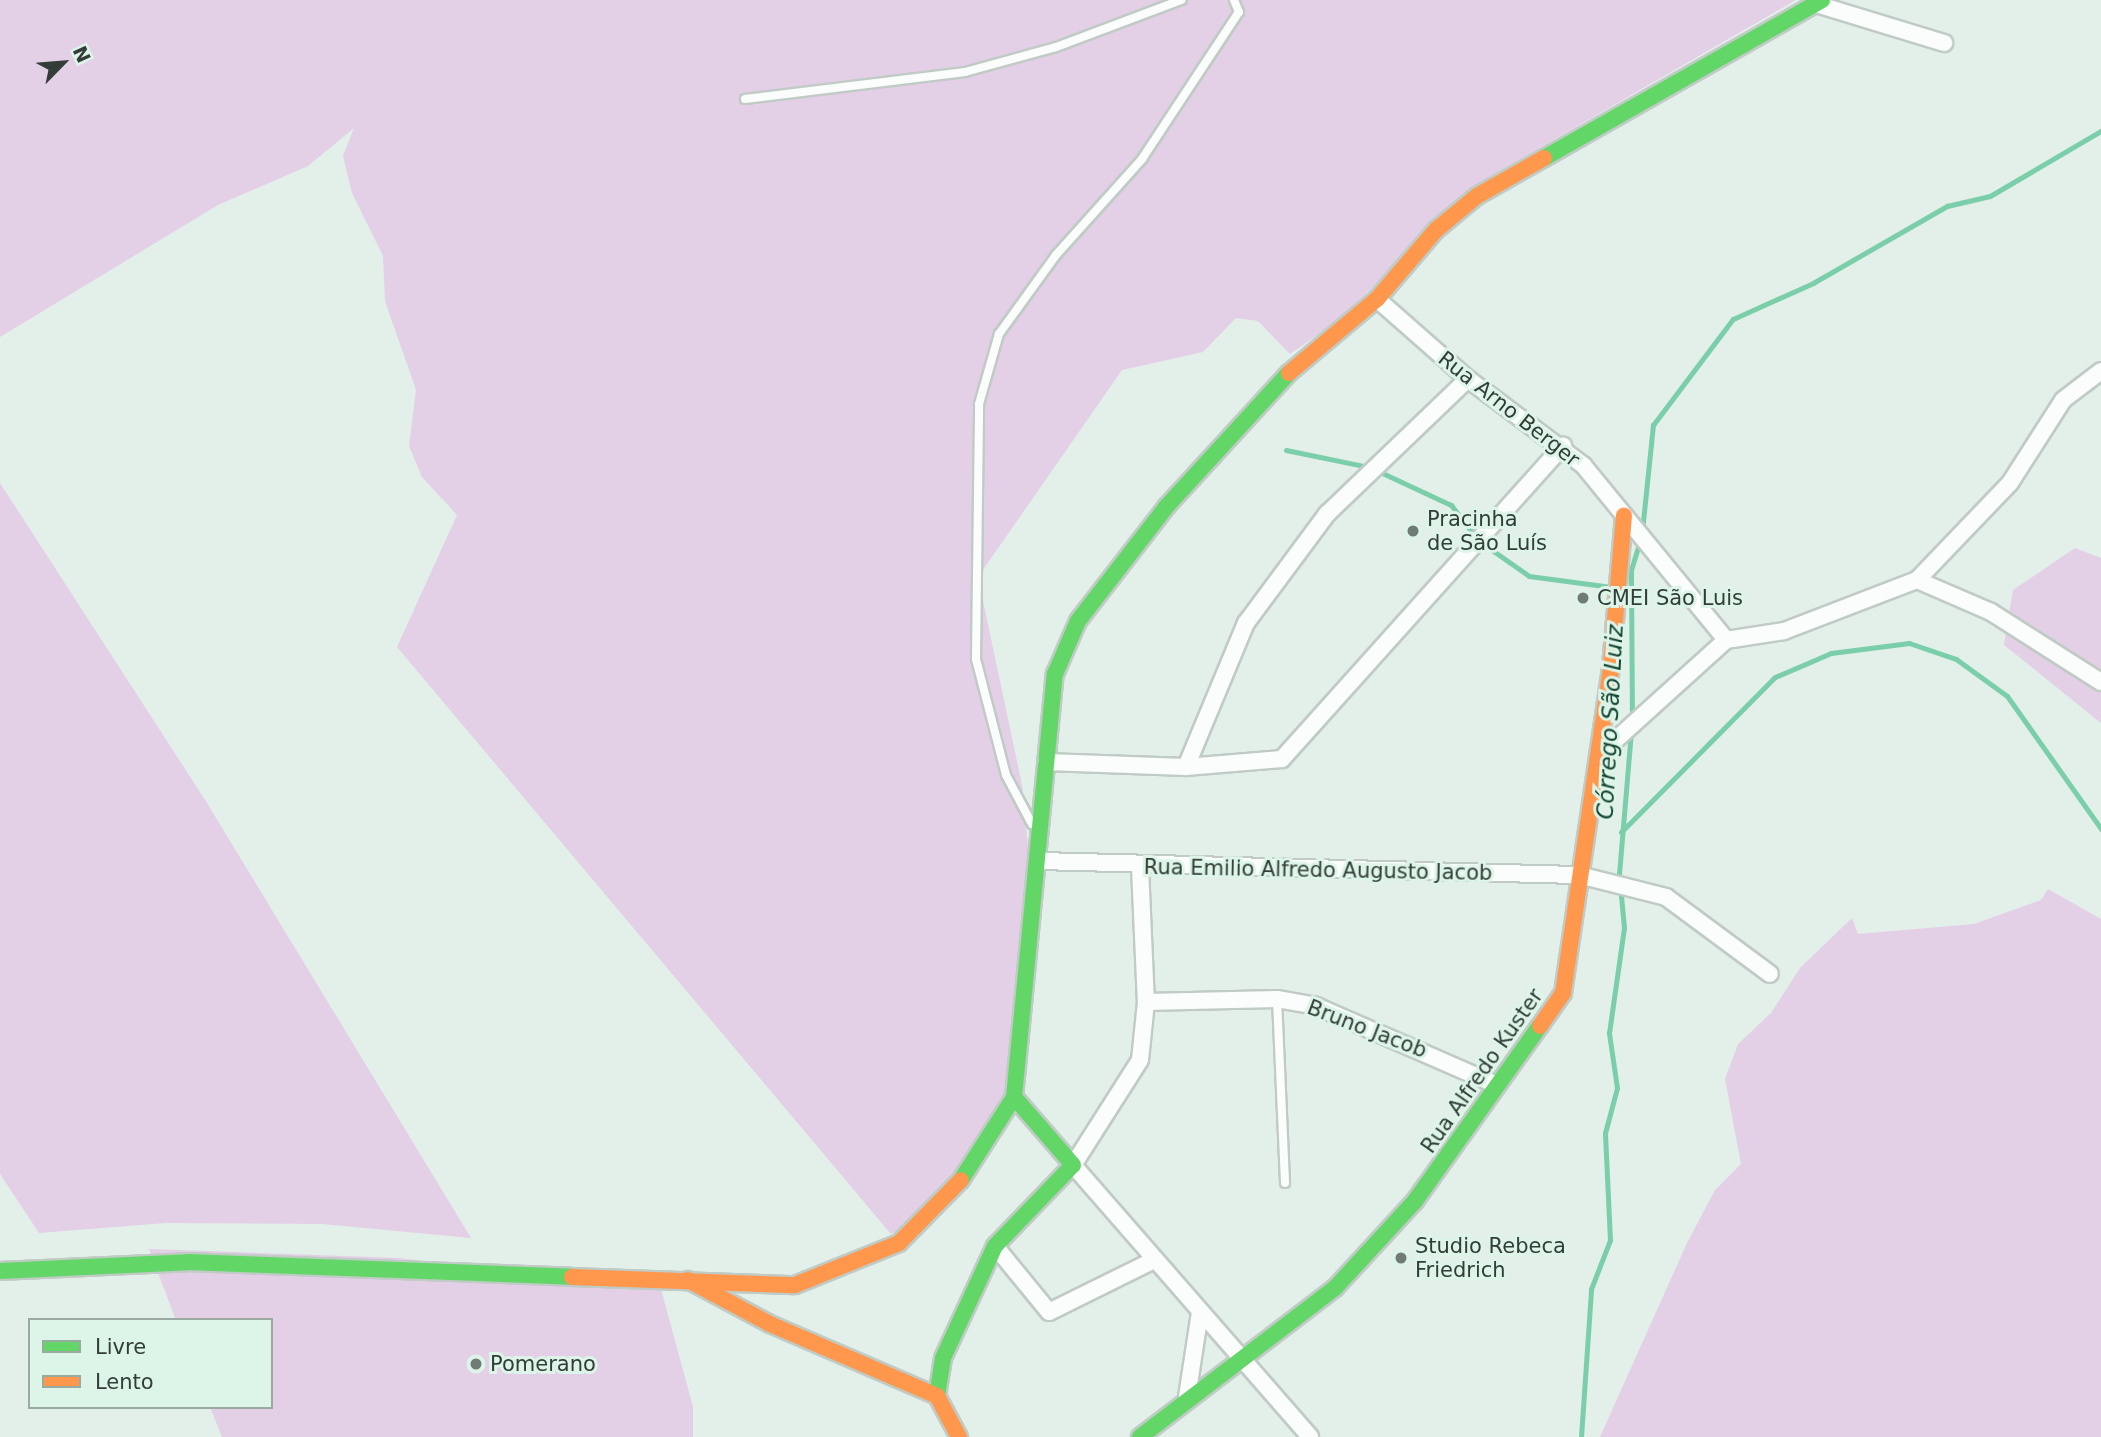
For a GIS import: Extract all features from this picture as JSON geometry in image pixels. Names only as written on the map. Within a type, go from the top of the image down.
[{"type":"main road","points":[[0,1271],[188,1262],[682,1277],[795,1285],[898,1243],[934,1214],[971,1168],[1014,1097],[1039,861],[1055,674],[1078,621],[1167,506],[1272,387],[1377,299],[1436,230],[1477,196],[1819,2]]},
{"type":"main road","name":"Rua Alfredo Kuster","points":[[1140,1437],[1239,1357],[1335,1288],[1415,1201],[1563,993],[1579,875],[1600,754],[1624,516]]},
{"type":"main road","points":[[959,1437],[937,1396],[943,1358],[995,1246],[1073,1165],[1014,1097]]},
{"type":"main road","points":[[682,1277],[770,1324],[937,1396]]},
{"type":"street","points":[[1819,2],[1944,43]]},
{"type":"street","name":"Rua Arno Berger","points":[[1377,299],[1468,379],[1563,446],[1726,640]]},
{"type":"street","points":[[1600,754],[1726,640],[1784,631],[1917,580],[2010,483],[2063,400],[2101,371]]},
{"type":"street","points":[[1186,767],[1246,623],[1328,514],[1468,379]]},
{"type":"street","points":[[1046,762],[1186,767],[1272,761],[1291,752],[1563,446]]},
{"type":"street","points":[[1917,580],[1991,612],[2101,682]]},
{"type":"street","name":"Rua Emilio Alfredo Augusto Jacob","points":[[1039,861],[1140,867],[1579,875],[1643,888],[1676,904],[1770,974]]},
{"type":"street","points":[[1140,867],[1146,1002],[1140,1060],[1073,1165],[1310,1437]]},
{"type":"street","name":"Bruno Jacob","points":[[1146,1002],[1277,999],[1407,1041],[1497,1085]]},
{"type":"street","points":[[995,1246],[1049,1312],[1154,1260]]},
{"type":"street","points":[[1187,1397],[1200,1312]]},
{"type":"lane","points":[[745,99],[965,72],[1056,47],[1181,0]]},
{"type":"lane","points":[[1041,839],[1006,775],[976,659],[979,404],[999,334],[1056,255],[1142,159],[1239,12],[1234,0]]},
{"type":"lane","points":[[1277,999],[1284,1182]]},
{"type":"shaded area","points":[[0,0],[1796,0],[1496,173],[1333,324],[1290,354],[1258,321],[1236,318],[1203,352],[1122,370],[978,577],[1022,785],[1033,898],[1021,1047],[992,1136],[929,1209],[891,1234],[397,647],[457,515],[422,477],[409,446],[416,390],[385,301],[383,256],[352,193],[343,156],[354,128],[308,166],[218,205],[0,337]]},
{"type":"shaded area","points":[[0,483],[207,803],[471,1238],[322,1224],[166,1223],[39,1233],[0,1174]]},
{"type":"shaded area","points":[[2075,548],[2101,558],[2101,723],[2004,645],[2013,590]]},
{"type":"shaded area","points":[[2048,889],[2101,919],[2101,1437],[1600,1437],[1687,1243],[1715,1190],[1741,1164],[1725,1079],[1738,1044],[1771,1013],[1800,968],[1852,918],[1858,934],[1974,924],[2041,900]]},
{"type":"shaded area","name":"Pomerano","points":[[149,1249],[398,1258],[661,1289],[693,1407],[693,1437],[222,1437],[211,1409],[273,1409],[273,1318],[175,1318]]},
{"type":"waterway","name":"Córrego São Luiz","points":[[1642,531],[1653,425],[1733,319],[1813,283],[1947,206],[1990,196],[2101,131]]},
{"type":"waterway","points":[[1286,450],[1369,467]]},
{"type":"waterway","points":[[1378,471],[1451,505],[1479,541],[1529,576],[1611,587]]},
{"type":"waterway","name":"Córrego São Luiz","points":[[1632,721],[1631,570],[1640,540]]},
{"type":"waterway","points":[[1621,832],[1775,677],[1831,653],[1909,643],[1956,659],[2007,696],[2101,829]]},
{"type":"waterway","name":"Córrego São Luiz","points":[[1581,1437],[1591,1289],[1610,1240],[1605,1133],[1617,1088],[1609,1033],[1624,928],[1619,874],[1631,731]]},
{"type":"traffic: fast","points":[[1544,158],[1822,0]]},
{"type":"traffic: fast","points":[[961,1180],[1014,1097],[1055,674],[1078,621],[1167,506],[1289,373]]},
{"type":"traffic: fast","points":[[1140,1437],[1335,1288],[1415,1201],[1540,1026]]},
{"type":"traffic: fast","points":[[937,1396],[943,1358],[995,1246],[1073,1165],[1014,1097]]},
{"type":"traffic: fast","points":[[0,1271],[188,1262],[572,1277]]},
{"type":"traffic: slow","points":[[1289,373],[1377,299],[1436,230],[1477,196],[1544,158]]},
{"type":"traffic: slow","points":[[1540,1026],[1563,993],[1611,667],[1624,516]]},
{"type":"traffic: slow","points":[[572,1277],[795,1285],[899,1243],[961,1180]]},
{"type":"traffic: slow","points":[[688,1280],[770,1324],[937,1396],[959,1437]]},
{"type":"place","name":"Pracinha de São Luís","points":[[1413,531]]},
{"type":"place","name":"CMEI São Luis","points":[[1583,598]]},
{"type":"place","name":"Studio Rebeca Friedrich","points":[[1401,1258]]},
{"type":"place","name":"Pomerano","points":[[476,1364]]}]
